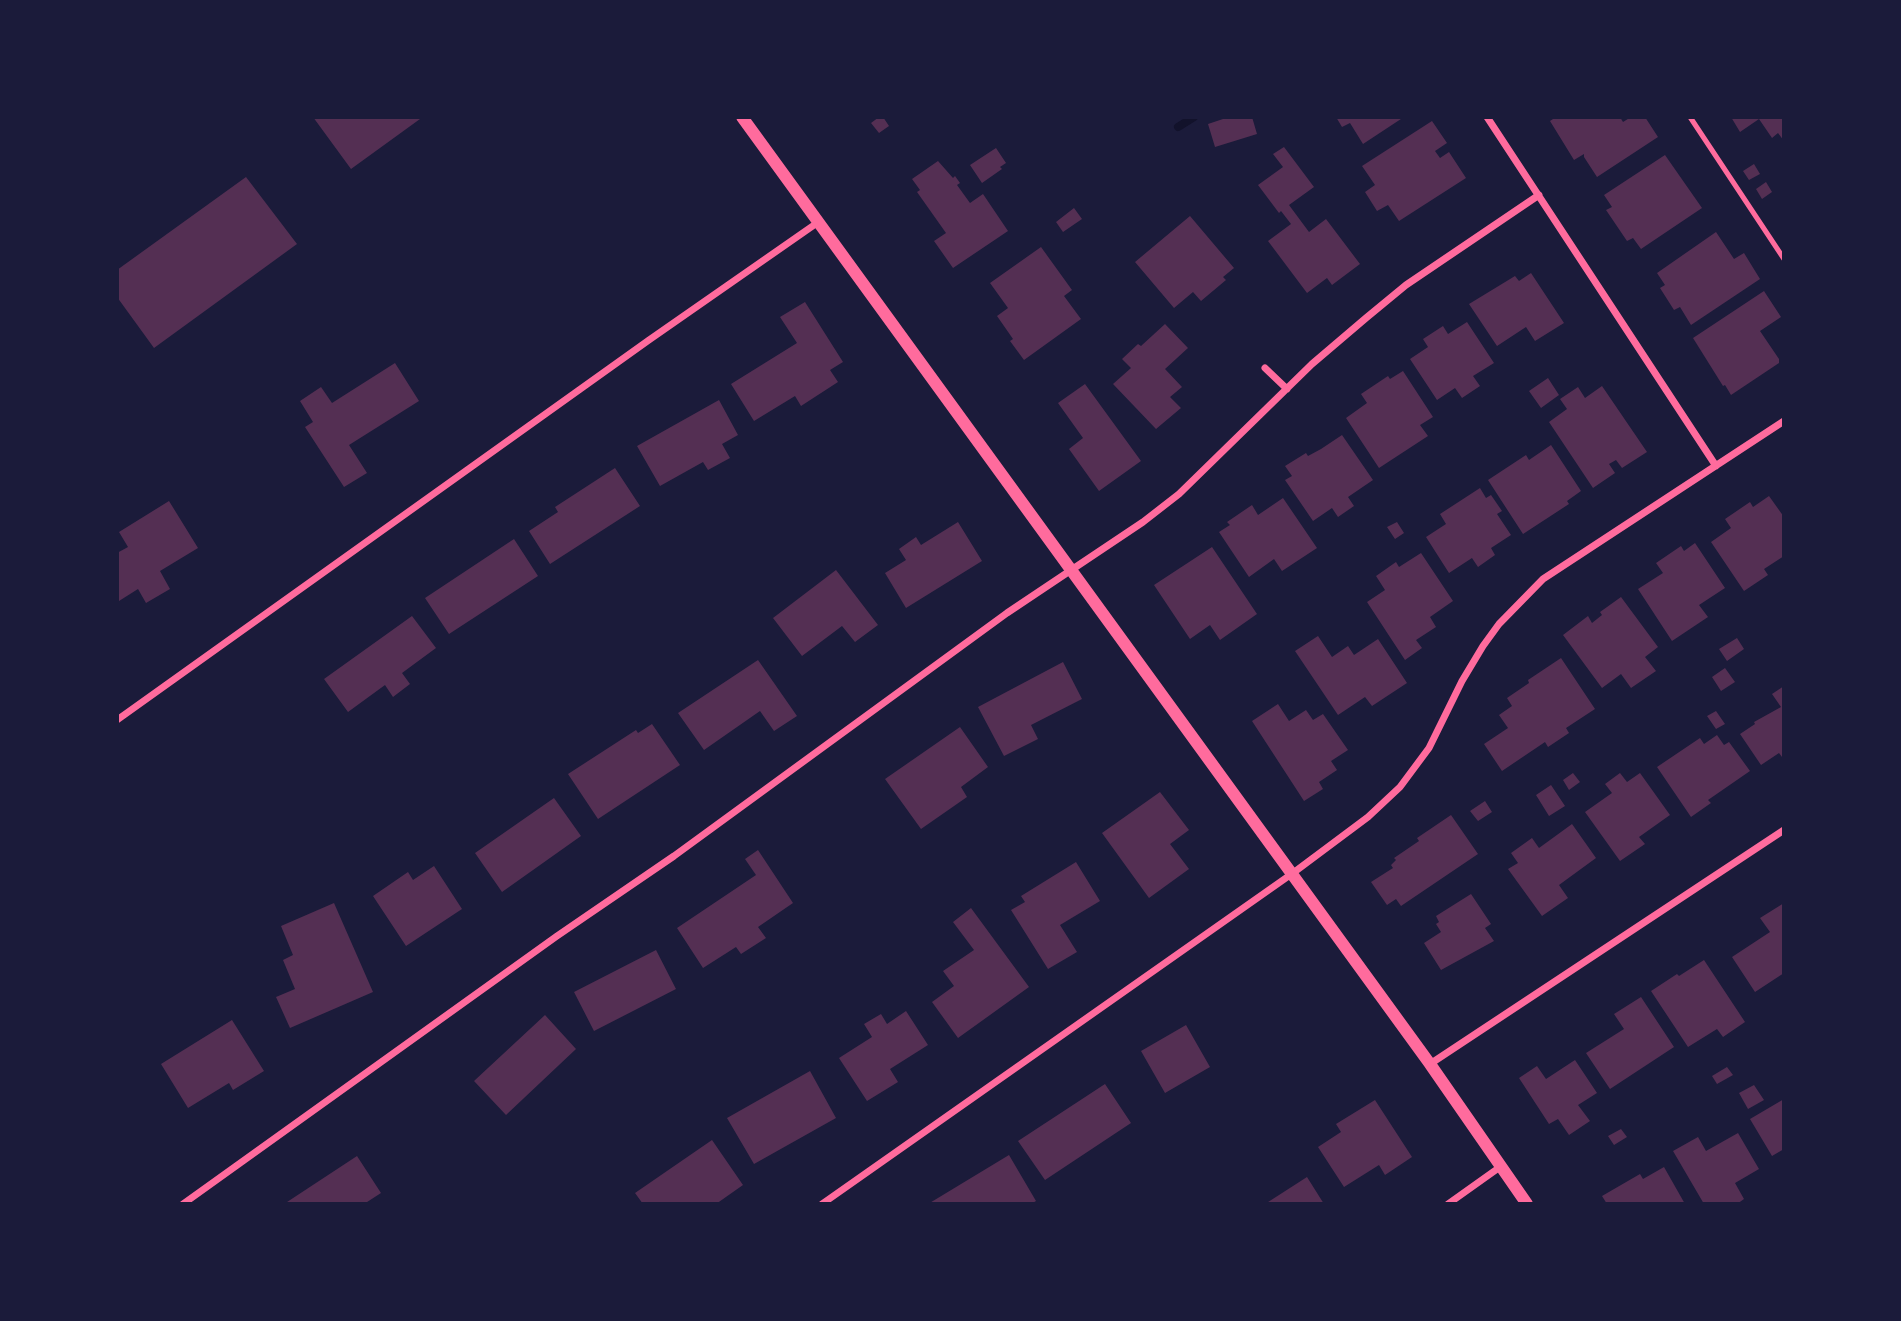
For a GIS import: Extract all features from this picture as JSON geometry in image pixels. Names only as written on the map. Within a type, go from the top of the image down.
[{"type":"street","points":[[742,117],[1293,873],[1527,1204]]},
{"type":"street","points":[[1487,117],[1716,466]]},
{"type":"street","points":[[183,1204],[458,1005],[674,856],[1007,613],[1112,545],[1179,494],[1340,340],[1406,285],[1539,195]]},
{"type":"street","points":[[117,720],[817,223]]},
{"type":"street","points":[[1265,368],[1287,389]]},
{"type":"street","points":[[822,1204],[1293,873],[1368,817],[1400,787],[1429,748],[1476,655],[1499,624],[1543,579],[1784,421]]},
{"type":"street","points":[[1430,1064],[1784,830]]},
{"type":"street","points":[[1448,1204],[1500,1167]]},
{"type":"lane","points":[[1690,117],[1784,259]]},
{"type":"building","points":[[313,117],[419,117],[420,119],[351,169]]},
{"type":"building","points":[[883,117],[889,126],[879,133],[871,123]]},
{"type":"building","points":[[1229,117],[1252,117],[1257,134],[1215,147],[1208,124]]},
{"type":"building","points":[[1336,117],[1404,117],[1363,144],[1350,123],[1342,127]]},
{"type":"building","points":[[1556,117],[1620,117],[1623,122],[1631,117],[1645,117],[1658,137],[1597,177],[1584,154],[1574,160],[1550,121]]},
{"type":"building","points":[[1731,117],[1784,117],[1784,141],[1778,133],[1772,138],[1759,119],[1740,132]]},
{"type":"building","points":[[1432,121],[1447,143],[1435,151],[1440,158],[1449,152],[1466,178],[1399,221],[1388,205],[1377,211],[1365,192],[1375,185],[1362,166]]},
{"type":"building","points":[[1284,147],[1314,187],[1289,205],[1309,232],[1326,219],[1360,264],[1332,285],[1327,278],[1307,293],[1268,241],[1291,224],[1258,185],[1283,167],[1273,154]]},
{"type":"building","points":[[996,148],[1006,163],[982,183],[970,165]]},
{"type":"building","points":[[1665,155],[1702,208],[1641,249],[1633,238],[1627,241],[1606,210],[1612,207],[1604,195]]},
{"type":"building","points":[[938,161],[953,178],[955,176],[960,183],[957,185],[970,203],[983,194],[1008,231],[953,268],[934,241],[946,233],[917,192],[920,190],[912,179]]},
{"type":"building","points":[[1754,164],[1760,174],[1749,180],[1743,171]]},
{"type":"building","points":[[246,177],[297,244],[154,348],[117,297],[117,270]]},
{"type":"building","points":[[1766,182],[1772,192],[1762,199],[1756,189]]},
{"type":"building","points":[[1074,208],[1082,219],[1063,232],[1056,222]]},
{"type":"building","points":[[1190,216],[1234,268],[1223,277],[1226,280],[1201,301],[1193,292],[1174,308],[1135,262]]},
{"type":"building","points":[[1716,232],[1734,259],[1744,253],[1760,279],[1691,325],[1680,307],[1674,310],[1660,288],[1665,285],[1657,273]]},
{"type":"building","points":[[1041,247],[1072,290],[1064,296],[1081,319],[1024,360],[997,316],[1008,308],[990,283]]},
{"type":"building","points":[[1531,273],[1564,323],[1535,341],[1526,327],[1497,346],[1469,304],[1515,276],[1519,281]]},
{"type":"building","points":[[1764,291],[1781,317],[1760,331],[1779,363],[1731,395],[1693,338]]},
{"type":"building","points":[[805,302],[843,362],[830,370],[838,382],[801,406],[795,396],[754,421],[731,384],[797,343],[780,317]]},
{"type":"building","points":[[1467,322],[1494,363],[1473,376],[1480,386],[1462,398],[1455,388],[1437,400],[1410,359],[1428,347],[1423,339],[1443,326],[1448,334]]},
{"type":"building","points":[[1165,324],[1188,348],[1165,369],[1182,387],[1170,397],[1181,408],[1156,429],[1113,384],[1131,368],[1122,359]]},
{"type":"building","points":[[395,363],[419,401],[349,445],[367,473],[344,487],[305,427],[313,422],[300,401],[321,387],[332,403]]},
{"type":"building","points":[[1403,371],[1433,417],[1420,425],[1428,436],[1379,468],[1346,418],[1367,403],[1361,394],[1388,376],[1390,379]]},
{"type":"building","points":[[1548,378],[1559,395],[1541,408],[1529,391]]},
{"type":"building","points":[[1085,384],[1141,461],[1099,491],[1069,449],[1083,438],[1058,403]]},
{"type":"building","points":[[1602,386],[1647,452],[1622,468],[1616,460],[1609,464],[1615,473],[1593,488],[1549,422],[1567,409],[1560,399],[1578,387],[1585,398]]},
{"type":"building","points":[[719,400],[738,435],[722,444],[730,458],[708,470],[703,462],[660,486],[637,446]]},
{"type":"building","points":[[1342,435],[1373,480],[1348,497],[1354,506],[1338,517],[1332,508],[1313,521],[1285,480],[1292,476],[1285,466],[1306,453],[1308,456],[1321,449]]},
{"type":"building","points":[[1551,445],[1581,491],[1567,501],[1569,504],[1523,534],[1488,480],[1526,455],[1529,460]]},
{"type":"building","points":[[615,468],[640,506],[550,564],[529,531],[558,512],[555,507]]},
{"type":"building","points":[[1480,488],[1486,498],[1491,495],[1502,511],[1497,514],[1511,535],[1491,548],[1495,555],[1478,567],[1472,558],[1449,573],[1426,537],[1446,524],[1440,514]]},
{"type":"building","points":[[1769,496],[1784,517],[1784,556],[1764,569],[1768,575],[1744,591],[1711,542],[1731,528],[1725,519],[1750,502],[1753,507]]},
{"type":"building","points":[[1283,498],[1317,548],[1282,571],[1274,559],[1249,577],[1219,532],[1230,525],[1227,522],[1252,505],[1258,515]]},
{"type":"building","points":[[169,501],[198,548],[160,571],[170,589],[146,603],[138,589],[119,601],[117,553],[128,547],[119,532]]},
{"type":"building","points":[[958,522],[982,561],[906,608],[885,573],[906,560],[899,549],[916,537],[921,545]]},
{"type":"building","points":[[1397,522],[1404,533],[1395,539],[1387,527]]},
{"type":"building","points":[[514,539],[538,576],[449,634],[425,598]]},
{"type":"building","points":[[1695,543],[1725,588],[1699,605],[1708,617],[1672,641],[1638,589],[1663,573],[1656,563],[1681,546],[1684,551]]},
{"type":"building","points":[[1212,547],[1257,614],[1220,640],[1210,625],[1190,639],[1154,585]]},
{"type":"building","points":[[1421,553],[1453,601],[1430,617],[1436,627],[1416,640],[1422,648],[1405,660],[1367,602],[1385,590],[1376,576],[1396,562],[1399,567]]},
{"type":"building","points":[[836,570],[878,625],[855,642],[842,626],[802,656],[773,618]]},
{"type":"building","points":[[1621,597],[1658,647],[1645,657],[1656,671],[1631,688],[1621,674],[1602,688],[1563,635],[1588,616],[1592,623],[1602,615],[1600,612]]},
{"type":"building","points":[[412,616],[436,648],[402,673],[410,684],[393,697],[385,685],[348,712],[324,679]]},
{"type":"building","points":[[1318,636],[1332,657],[1348,646],[1354,655],[1378,639],[1407,683],[1372,706],[1365,697],[1338,715],[1295,651]]},
{"type":"building","points":[[1737,638],[1744,649],[1727,661],[1719,649]]},
{"type":"building","points":[[1561,658],[1595,709],[1566,728],[1569,733],[1548,747],[1545,742],[1502,771],[1484,744],[1508,728],[1499,715],[1512,706],[1507,698]]},
{"type":"building","points":[[758,660],[797,716],[774,731],[760,711],[704,750],[678,713]]},
{"type":"building","points":[[1063,662],[1082,699],[1031,725],[1038,739],[1004,756],[978,707]]},
{"type":"building","points":[[1725,668],[1735,682],[1721,691],[1712,677]]},
{"type":"building","points":[[1784,686],[1784,756],[1779,753],[1761,765],[1740,734],[1755,724],[1754,722],[1781,707],[1772,694]]},
{"type":"building","points":[[1278,704],[1289,721],[1306,710],[1313,720],[1323,714],[1348,750],[1331,761],[1337,770],[1319,782],[1323,789],[1304,801],[1252,721]]},
{"type":"building","points":[[1716,711],[1725,724],[1716,729],[1707,716]]},
{"type":"building","points":[[652,724],[680,765],[598,819],[568,774],[636,730],[638,733]]},
{"type":"building","points":[[960,727],[988,767],[961,787],[967,797],[921,829],[885,779]]},
{"type":"building","points":[[1717,735],[1724,745],[1729,742],[1750,771],[1708,800],[1711,803],[1691,817],[1657,767],[1700,738],[1704,744]]},
{"type":"building","points":[[1573,773],[1580,782],[1569,790],[1563,780]]},
{"type":"building","points":[[1620,773],[1627,782],[1640,773],[1670,815],[1639,837],[1645,844],[1620,861],[1585,812],[1612,793],[1605,784]]},
{"type":"building","points":[[1551,785],[1565,806],[1549,816],[1536,795]]},
{"type":"building","points":[[1160,792],[1189,830],[1170,844],[1189,869],[1149,898],[1102,833]]},
{"type":"building","points":[[554,798],[581,836],[502,892],[475,853]]},
{"type":"building","points":[[1485,801],[1492,812],[1478,821],[1470,811]]},
{"type":"building","points":[[1451,815],[1478,854],[1401,906],[1396,899],[1387,905],[1371,882],[1393,868],[1391,865],[1396,860],[1394,858],[1419,841],[1417,838]]},
{"type":"building","points":[[1572,824],[1596,858],[1559,885],[1568,898],[1542,916],[1508,869],[1518,863],[1511,853],[1532,838],[1539,848]]},
{"type":"building","points":[[758,850],[793,903],[758,927],[766,938],[741,954],[736,947],[703,968],[677,928],[756,875],[745,859]]},
{"type":"building","points":[[1076,862],[1100,901],[1060,925],[1077,952],[1048,969],[1011,910],[1025,902],[1021,896]]},
{"type":"building","points":[[434,866],[462,909],[406,946],[373,896],[408,872],[413,880]]},
{"type":"building","points":[[1471,894],[1491,924],[1485,928],[1494,941],[1441,970],[1424,943],[1441,932],[1436,924],[1439,922],[1436,916]]},
{"type":"building","points":[[334,903],[373,992],[290,1028],[276,997],[295,989],[283,960],[293,955],[281,926]]},
{"type":"building","points":[[1784,903],[1784,973],[1755,992],[1732,957],[1770,932],[1760,918]]},
{"type":"building","points":[[971,908],[1029,987],[958,1038],[932,1002],[954,986],[943,971],[974,950],[953,922]]},
{"type":"building","points":[[656,950],[676,989],[594,1031],[574,992]]},
{"type":"building","points":[[1704,960],[1745,1022],[1723,1037],[1717,1029],[1688,1047],[1651,991]]},
{"type":"building","points":[[1641,997],[1674,1047],[1610,1089],[1586,1053],[1624,1029],[1614,1014]]},
{"type":"building","points":[[906,1011],[928,1045],[890,1069],[898,1082],[867,1101],[839,1058],[872,1037],[864,1024],[881,1014],[887,1024]]},
{"type":"building","points":[[545,1015],[576,1049],[506,1115],[474,1081]]},
{"type":"building","points":[[232,1020],[264,1071],[233,1090],[229,1083],[188,1108],[161,1064]]},
{"type":"building","points":[[1186,1025],[1210,1067],[1165,1093],[1141,1051]]},
{"type":"building","points":[[1575,1060],[1597,1093],[1578,1105],[1590,1121],[1569,1135],[1558,1119],[1549,1124],[1519,1078],[1537,1066],[1546,1079]]},
{"type":"building","points":[[1727,1067],[1733,1075],[1717,1084],[1712,1076]]},
{"type":"building","points":[[810,1071],[836,1118],[754,1164],[727,1118]]},
{"type":"building","points":[[1105,1084],[1131,1123],[1045,1180],[1018,1141]]},
{"type":"building","points":[[1754,1085],[1764,1100],[1748,1109],[1739,1093]]},
{"type":"building","points":[[1784,1099],[1784,1149],[1772,1156],[1750,1119]]},
{"type":"building","points":[[1375,1100],[1412,1157],[1385,1175],[1379,1165],[1344,1187],[1318,1147],[1341,1132],[1336,1124]]},
{"type":"building","points":[[1621,1129],[1627,1137],[1614,1145],[1608,1136]]},
{"type":"building","points":[[1738,1133],[1759,1169],[1735,1183],[1744,1199],[1737,1204],[1704,1204],[1673,1151],[1698,1137],[1706,1151]]},
{"type":"building","points":[[712,1140],[743,1185],[716,1204],[643,1204],[635,1193]]},
{"type":"building","points":[[1009,1155],[1036,1201],[1031,1204],[928,1204]]},
{"type":"building","points":[[357,1156],[381,1193],[364,1204],[284,1204]]},
{"type":"building","points":[[1664,1167],[1685,1204],[1607,1204],[1602,1196],[1640,1174],[1643,1179]]},
{"type":"building","points":[[1307,1177],[1324,1204],[1265,1204]]},
{"type":"waterway","points":[[1178,127],[1194,117]]}]
